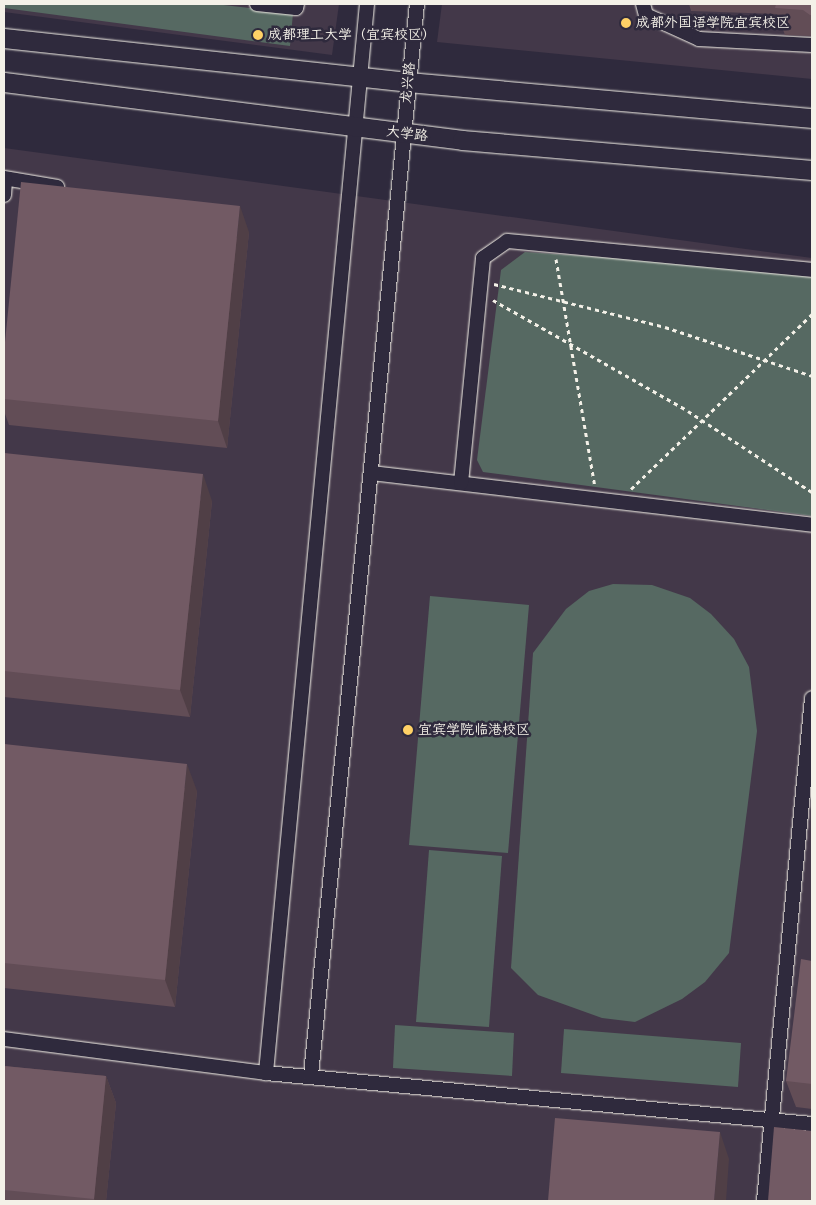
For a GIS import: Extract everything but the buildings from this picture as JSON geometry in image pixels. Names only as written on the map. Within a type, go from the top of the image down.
[{"type":"main road","points":[[4,38],[408,82],[812,118]]},
{"type":"main road","name":"大学路","points":[[4,82],[354,128],[812,170]]},
{"type":"street","points":[[257,4],[296,8],[297,4]]},
{"type":"street","points":[[266,1073],[367,4]]},
{"type":"street","name":"龙兴路","points":[[311,1075],[372,473],[402,133],[416,4]]},
{"type":"street","points":[[643,4],[646,15],[699,39],[812,45]]},
{"type":"street","points":[[4,195],[5,178],[73,190]]},
{"type":"street","points":[[460,484],[483,258],[507,241],[812,270]]},
{"type":"street","points":[[372,473],[812,525]]},
{"type":"street","points":[[764,1201],[770,1120],[812,698]]},
{"type":"street","points":[[4,1039],[266,1073],[311,1075],[812,1124]]},
{"type":"path","points":[[554,246],[597,500]]},
{"type":"path","points":[[480,287],[562,301],[665,327],[812,376]]},
{"type":"path","points":[[480,287],[570,344],[702,420],[812,492]]},
{"type":"path","points":[[618,502],[812,314]]},
{"type":"shaded area","name":"成都理工大学（宜宾校区）","points":[[4,4],[339,4],[332,55],[4,12]]},
{"type":"shaded area","name":"成都外国语学院宜宾校区","points":[[442,4],[812,4],[812,79],[437,42]]},
{"type":"shaded area","name":"宜宾学院临港校区","points":[[4,148],[812,258],[812,1201],[4,1201]]},
{"type":"green space","name":"成都理工大学（宜宾校区）","points":[[4,4],[215,4],[293,13],[290,46],[4,8]]},
{"type":"green space","points":[[525,252],[812,271],[812,516],[483,472],[477,460],[501,270]]},
{"type":"green space","points":[[613,584],[652,585],[690,598],[711,614],[734,639],[749,667],[757,731],[729,953],[705,982],[682,999],[635,1022],[602,1018],[538,995],[511,968],[533,653],[566,609],[589,591]]},
{"type":"green space","points":[[430,596],[529,605],[508,853],[409,845]]},
{"type":"green space","points":[[429,850],[502,856],[489,1027],[416,1022]]},
{"type":"green space","points":[[395,1025],[514,1033],[512,1076],[393,1068]]},
{"type":"green space","points":[[564,1029],[741,1043],[738,1087],[561,1073]]},
{"type":"place","name":"成都外国语学院宜宾校区","points":[[626,23]]},
{"type":"place","name":"成都理工大学（宜宾校区）","points":[[258,35]]},
{"type":"place","name":"宜宾学院临港校区","points":[[408,730]]}]
